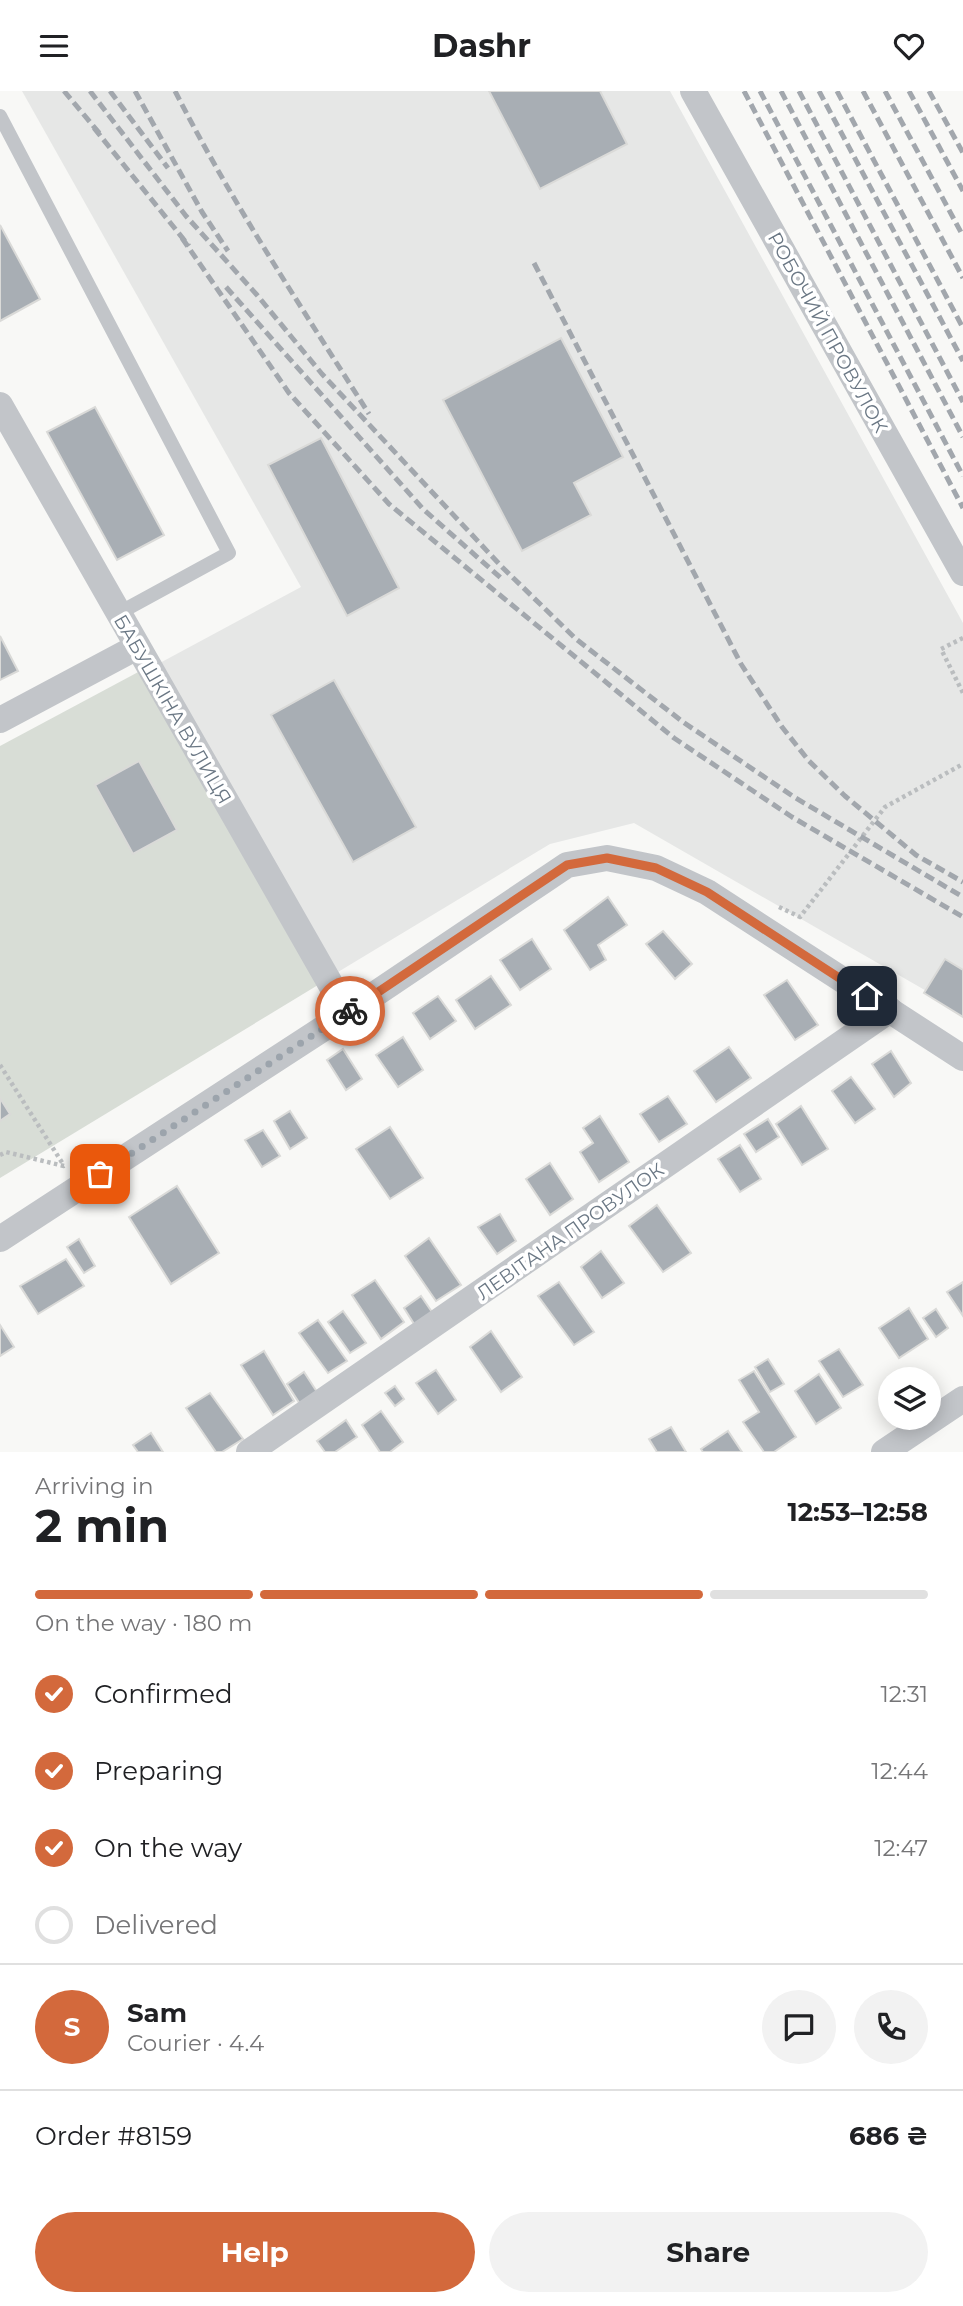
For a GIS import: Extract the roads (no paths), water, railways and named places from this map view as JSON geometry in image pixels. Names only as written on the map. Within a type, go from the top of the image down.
[{"type":"street","name":"РОБОЧИЙ ПРОВУЛОК","points":[[693,91],[963,573]]},
{"type":"street","name":"БАБУШКІНА ВУЛИЦЯ","points":[[0,405],[348,1013]]},
{"type":"street","points":[[0,720],[137,647]]},
{"type":"street","points":[[3,1230],[348,1013],[567,865],[607,858],[656,868],[707,892],[963,1058]]},
{"type":"street","name":"ЛЕВІТАНА ПРОВУЛОК","points":[[249,1452],[890,1010]]},
{"type":"street","points":[[884,1452],[963,1399]]},
{"type":"lane","points":[[0,117],[229,553],[119,613]]},
{"type":"railway","points":[[64,91],[100,134]]},
{"type":"railway","points":[[90,91],[186,216],[257,295],[322,374],[502,567],[576,639],[683,722],[794,797],[963,897]]},
{"type":"railway","points":[[110,91],[168,168]]},
{"type":"railway","points":[[135,91],[202,212],[228,251]]},
{"type":"railway","points":[[175,91],[244,214],[369,414]]},
{"type":"railway","points":[[744,91],[963,508]]},
{"type":"railway","points":[[760,91],[963,476]]},
{"type":"railway","points":[[781,91],[963,437]]},
{"type":"railway","points":[[799,91],[963,402]]},
{"type":"railway","points":[[819,91],[963,361]]},
{"type":"railway","points":[[837,91],[963,328]]},
{"type":"railway","points":[[863,91],[963,278]]},
{"type":"railway","points":[[885,91],[963,236]]},
{"type":"railway","points":[[909,91],[963,191]]},
{"type":"railway","points":[[929,91],[963,153]]},
{"type":"railway","points":[[94,128],[189,246]]},
{"type":"railway","points":[[182,238],[289,393],[389,504],[674,738],[792,817],[963,917]]},
{"type":"railway","points":[[534,263],[741,664],[782,727],[809,761],[845,796],[916,855],[963,882]]},
{"type":"railway","points":[[226,287],[423,509],[502,579]]}]
